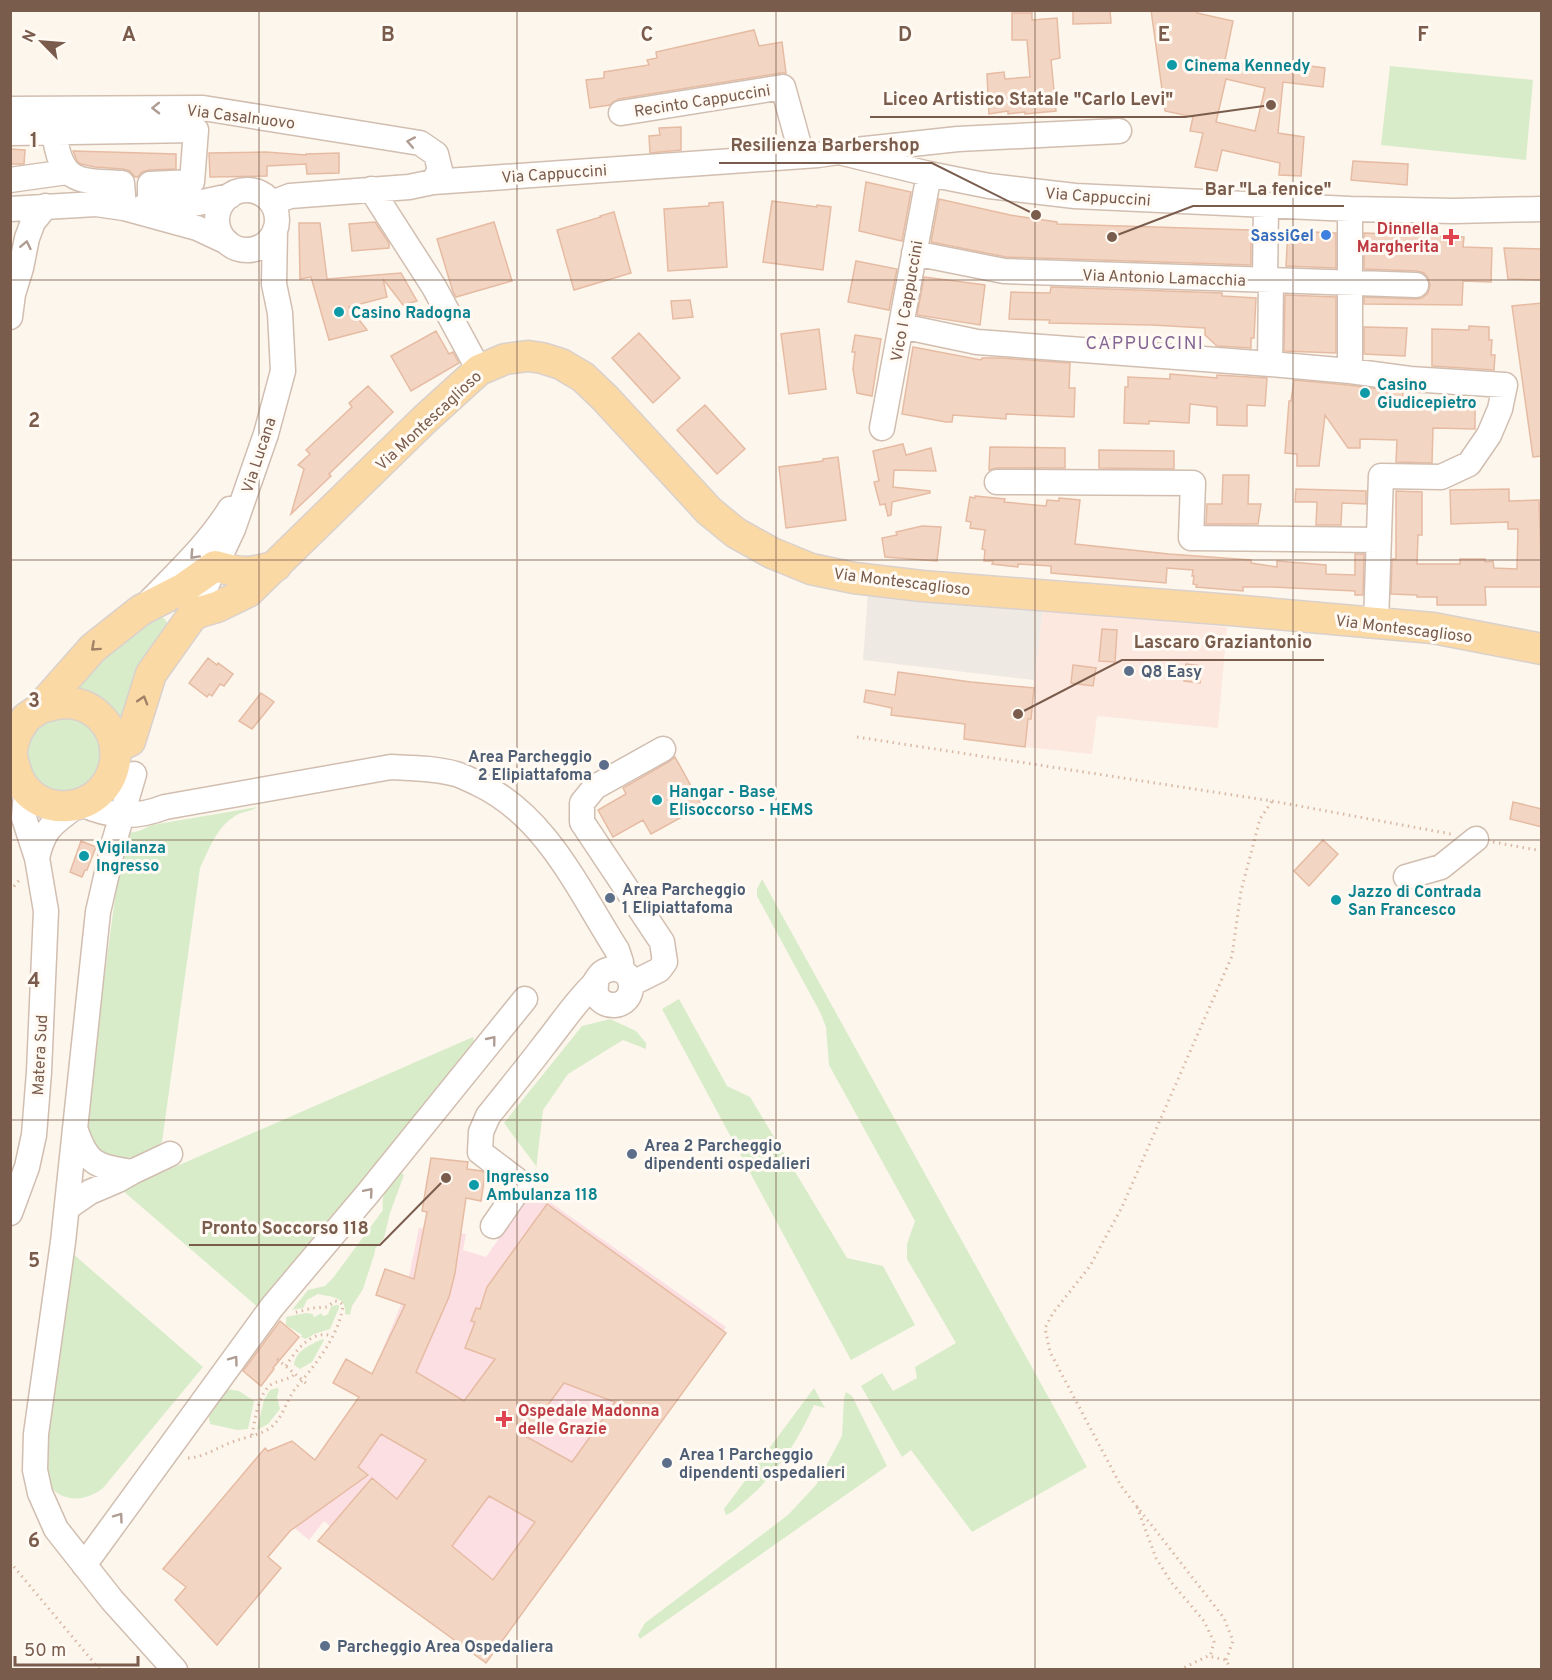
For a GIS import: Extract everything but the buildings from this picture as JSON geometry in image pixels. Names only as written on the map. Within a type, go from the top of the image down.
[{"type":"main road","name":"Via Montescaglioso","points":[[192,616],[248,592],[424,420],[479,370],[505,359],[528,357],[542,358],[561,364],[583,377],[709,511],[736,533],[772,553],[811,569],[854,578],[922,586],[1433,628],[1542,649]]},
{"type":"main road","points":[[39,709],[93,648],[141,610],[184,588],[215,566],[239,573],[254,573],[276,566]]},
{"type":"main road","points":[[116,749],[130,741],[151,674],[170,644],[192,616]]},
{"type":"main road","points":[[66,702],[80,705],[92,710],[107,725],[116,749],[113,772],[103,790],[93,798],[79,805],[56,807],[18,792],[18,780],[12,754],[14,735],[26,718],[39,709],[54,703],[66,702]]},
{"type":"street","name":"Recinto Cappuccini","points":[[621,113],[783,87],[802,156]]},
{"type":"street","name":"Via Casalnuovo","points":[[10,109],[203,108],[420,143],[436,154],[440,170],[433,182]]},
{"type":"street","points":[[10,133],[196,130],[192,182],[150,184],[150,194]]},
{"type":"street","name":"Via Cappuccini","points":[[272,203],[290,196],[409,187],[433,182],[802,156],[958,139],[1119,131]]},
{"type":"street","points":[[54,132],[60,161],[67,172],[73,178],[122,183],[124,208]]},
{"type":"street","name":"Via Cappuccini","points":[[839,152],[989,186],[1075,196],[1350,209],[1454,211],[1542,209]]},
{"type":"street","points":[[10,180],[67,172]]},
{"type":"street","name":"Vico I Cappuccini","points":[[882,428],[929,174]]},
{"type":"street","points":[[371,189],[434,287],[479,370]]},
{"type":"street","points":[[257,191],[272,203],[277,221],[275,230],[272,237],[260,247],[253,249],[233,245],[219,230],[220,208],[230,196],[239,192],[257,191]]},
{"type":"street","name":"Via Lucana","points":[[124,208],[198,203],[230,196]]},
{"type":"street","name":"Via Lucana","points":[[10,209],[96,204],[124,208],[197,228],[254,258],[274,284]]},
{"type":"street","points":[[1266,205],[1270,364]]},
{"type":"street","points":[[10,317],[12,282],[21,268],[33,222],[46,206]]},
{"type":"street","points":[[1350,209],[1350,371]]},
{"type":"street","name":"Via Lucana","points":[[192,616],[233,529],[266,434],[283,371],[280,313],[274,284],[275,230]]},
{"type":"street","name":"Via Antonio Lamacchia","points":[[914,253],[1004,271],[1416,285]]},
{"type":"street","points":[[901,326],[977,342],[1270,364],[1410,379],[1505,385],[1500,409],[1489,435],[1469,464],[1442,477],[1382,476],[1376,623]]},
{"type":"street","points":[[141,610],[220,525],[252,474]]},
{"type":"street","points":[[996,482],[1193,483],[1191,538],[1379,540]]},
{"type":"street","points":[[116,749],[128,762],[140,783],[165,807]]},
{"type":"street","points":[[494,1226],[522,1184],[480,1152],[481,1132],[488,1116],[578,1000],[614,981],[659,970],[664,962],[662,942],[582,822],[582,803],[595,787],[663,749]]},
{"type":"street","points":[[37,858],[40,843],[49,827],[79,805],[121,816],[148,814],[165,807],[391,767],[457,774],[493,791],[517,808],[541,832],[567,869],[617,950],[621,962],[614,981]]},
{"type":"street","points":[[134,774],[121,816],[98,912],[67,1208],[36,1434],[35,1470],[40,1493],[56,1529],[112,1600],[175,1670]]},
{"type":"street","name":"Matera Sud","points":[[10,1213],[27,1167],[34,1135],[46,911],[37,858],[18,792]]},
{"type":"street","points":[[1406,878],[1441,867],[1476,839]]},
{"type":"street","points":[[84,1565],[272,1307],[369,1192],[525,999]]},
{"type":"street","points":[[75,1128],[80,1143],[96,1164],[132,1172]]},
{"type":"street","points":[[67,1208],[90,1192],[170,1154]]},
{"type":"path","points":[[857,737],[1272,801],[1542,851]]},
{"type":"path","points":[[1231,1670],[1227,1660],[1233,1641],[1224,1618],[1121,1486],[1050,1352],[1045,1328],[1053,1313],[1090,1266],[1122,1207],[1232,956],[1241,891],[1260,819],[1272,801]]},
{"type":"path","points":[[183,1459],[196,1458],[229,1443],[267,1430],[274,1424],[294,1390],[323,1354],[341,1314],[342,1305],[335,1301],[327,1307],[288,1313]]},
{"type":"path","points":[[286,1366],[299,1347],[318,1336],[325,1334],[332,1336]]},
{"type":"path","points":[[277,1359],[307,1384]]},
{"type":"path","points":[[252,1435],[255,1415],[265,1393],[271,1385],[295,1374]]},
{"type":"path","points":[[1135,1503],[1156,1558],[1171,1582],[1204,1621],[1214,1642],[1210,1657]]},
{"type":"path","points":[[10,1562],[100,1670]]},
{"type":"path","points":[[1179,1670],[1208,1656],[1227,1660]]},
{"type":"shaded area","points":[[868,593],[1043,610],[1034,680],[863,660]]},
{"type":"shaded area","name":"Q8 Easy","points":[[1043,610],[1227,627],[1218,728],[1097,716],[1092,754],[1025,747]]},
{"type":"shaded area","name":"Ospedale Madonna delle Grazie","points":[[533,1190],[726,1327],[488,1660],[324,1521],[309,1540],[274,1511],[326,1454],[368,1385],[405,1295],[419,1228],[466,1234],[463,1250],[486,1257]]},
{"type":"green space","points":[[1390,66],[1533,80],[1526,160],[1381,145]]},
{"type":"green space","points":[[155,614],[165,619],[169,627],[127,725],[66,690]]},
{"type":"green space","points":[[67,714],[96,729],[104,762],[83,791],[48,793],[24,766],[28,733],[36,724]]},
{"type":"green space","points":[[257,807],[235,816],[223,826],[200,868],[162,1142],[139,1157],[113,1159],[102,1155],[83,1133],[122,847],[129,833],[152,825]]},
{"type":"green space","points":[[762,879],[1087,1467],[972,1532],[911,1450],[902,1457],[861,1386],[882,1373],[893,1391],[917,1378],[915,1367],[956,1343],[907,1259],[907,1244],[915,1221],[829,1065],[826,1027],[820,1012],[757,896],[757,889]]},
{"type":"green space","points":[[679,999],[727,1086],[750,1097],[847,1258],[883,1266],[915,1325],[851,1360],[662,1009]]},
{"type":"green space","points":[[610,1019],[636,1031],[646,1043],[646,1049],[623,1040],[568,1074],[543,1110],[535,1178],[536,1166],[504,1123],[582,1026]]},
{"type":"green space","points":[[473,1037],[474,1041],[259,1308],[122,1190]]},
{"type":"green space","points":[[397,1174],[404,1175],[390,1213],[384,1238],[375,1249],[363,1289],[352,1306],[350,1315],[345,1314],[344,1304],[338,1299],[318,1294],[307,1300],[303,1308],[292,1310],[308,1290],[325,1286],[333,1278],[383,1210],[386,1190]]},
{"type":"green space","points":[[64,1246],[203,1367],[103,1488],[82,1498],[60,1495],[54,1490],[47,1481],[42,1456]]},
{"type":"green space","points":[[339,1305],[330,1329],[306,1339],[286,1325],[286,1317],[306,1313],[313,1314],[315,1317],[321,1313],[325,1316],[329,1313],[331,1306]]},
{"type":"green space","points":[[323,1339],[312,1362],[300,1369],[294,1365],[300,1352]]},
{"type":"green space","points":[[814,1388],[825,1408],[814,1405],[801,1432],[776,1469],[756,1491],[726,1515],[724,1509]]},
{"type":"green space","points":[[226,1389],[239,1391],[254,1401],[248,1429],[237,1430],[210,1424],[208,1412]]},
{"type":"green space","points":[[279,1389],[277,1397],[280,1409],[268,1424],[257,1430],[264,1400],[270,1390]]},
{"type":"green space","points":[[846,1392],[852,1396],[887,1466],[640,1639],[638,1635],[645,1623],[788,1515],[816,1485],[842,1436]]},
{"type":"place","name":"Cinema Kennedy","points":[[1172,65]]},
{"type":"place","name":"Liceo Artistico Statale \"Carlo Levi\"","points":[[1271,105]]},
{"type":"place","name":"Resilienza Barbershop","points":[[1036,215]]},
{"type":"place","name":"SassiGel","points":[[1326,235]]},
{"type":"place","name":"Bar \"La fenice\"","points":[[1112,237]]},
{"type":"place","name":"Dinnella Margherita","points":[[1451,237]]},
{"type":"place","name":"Casino Radogna","points":[[339,312]]},
{"type":"place","name":"Casino Giudicepietro","points":[[1365,393]]},
{"type":"place","name":"Q8 Easy","points":[[1129,671]]},
{"type":"place","name":"Lascaro Graziantonio","points":[[1018,714]]},
{"type":"place","name":"Area Parcheggio 2 Elipiattafoma","points":[[604,765]]},
{"type":"place","name":"Hangar - Base Elisoccorso - HEMS","points":[[657,800]]},
{"type":"place","name":"Vigilanza Ingresso","points":[[84,856]]},
{"type":"place","name":"Area Parcheggio 1 Elipiattafoma","points":[[610,898]]},
{"type":"place","name":"Jazzo di Contrada San Francesco","points":[[1336,900]]},
{"type":"place","name":"Area 2 Parcheggio dipendenti ospedalieri","points":[[632,1154]]},
{"type":"place","name":"Pronto Soccorso 118","points":[[446,1178]]},
{"type":"place","name":"Ingresso Ambulanza 118","points":[[474,1185]]},
{"type":"place","name":"Ospedale Madonna delle Grazie","points":[[504,1419]]},
{"type":"place","name":"Area 1 Parcheggio dipendenti ospedalieri","points":[[667,1463]]},
{"type":"place","name":"Parcheggio Area Ospedaliera","points":[[325,1646]]},
{"type":"district","name":"CAPPUCCINI","points":[[1145,343]]}]
